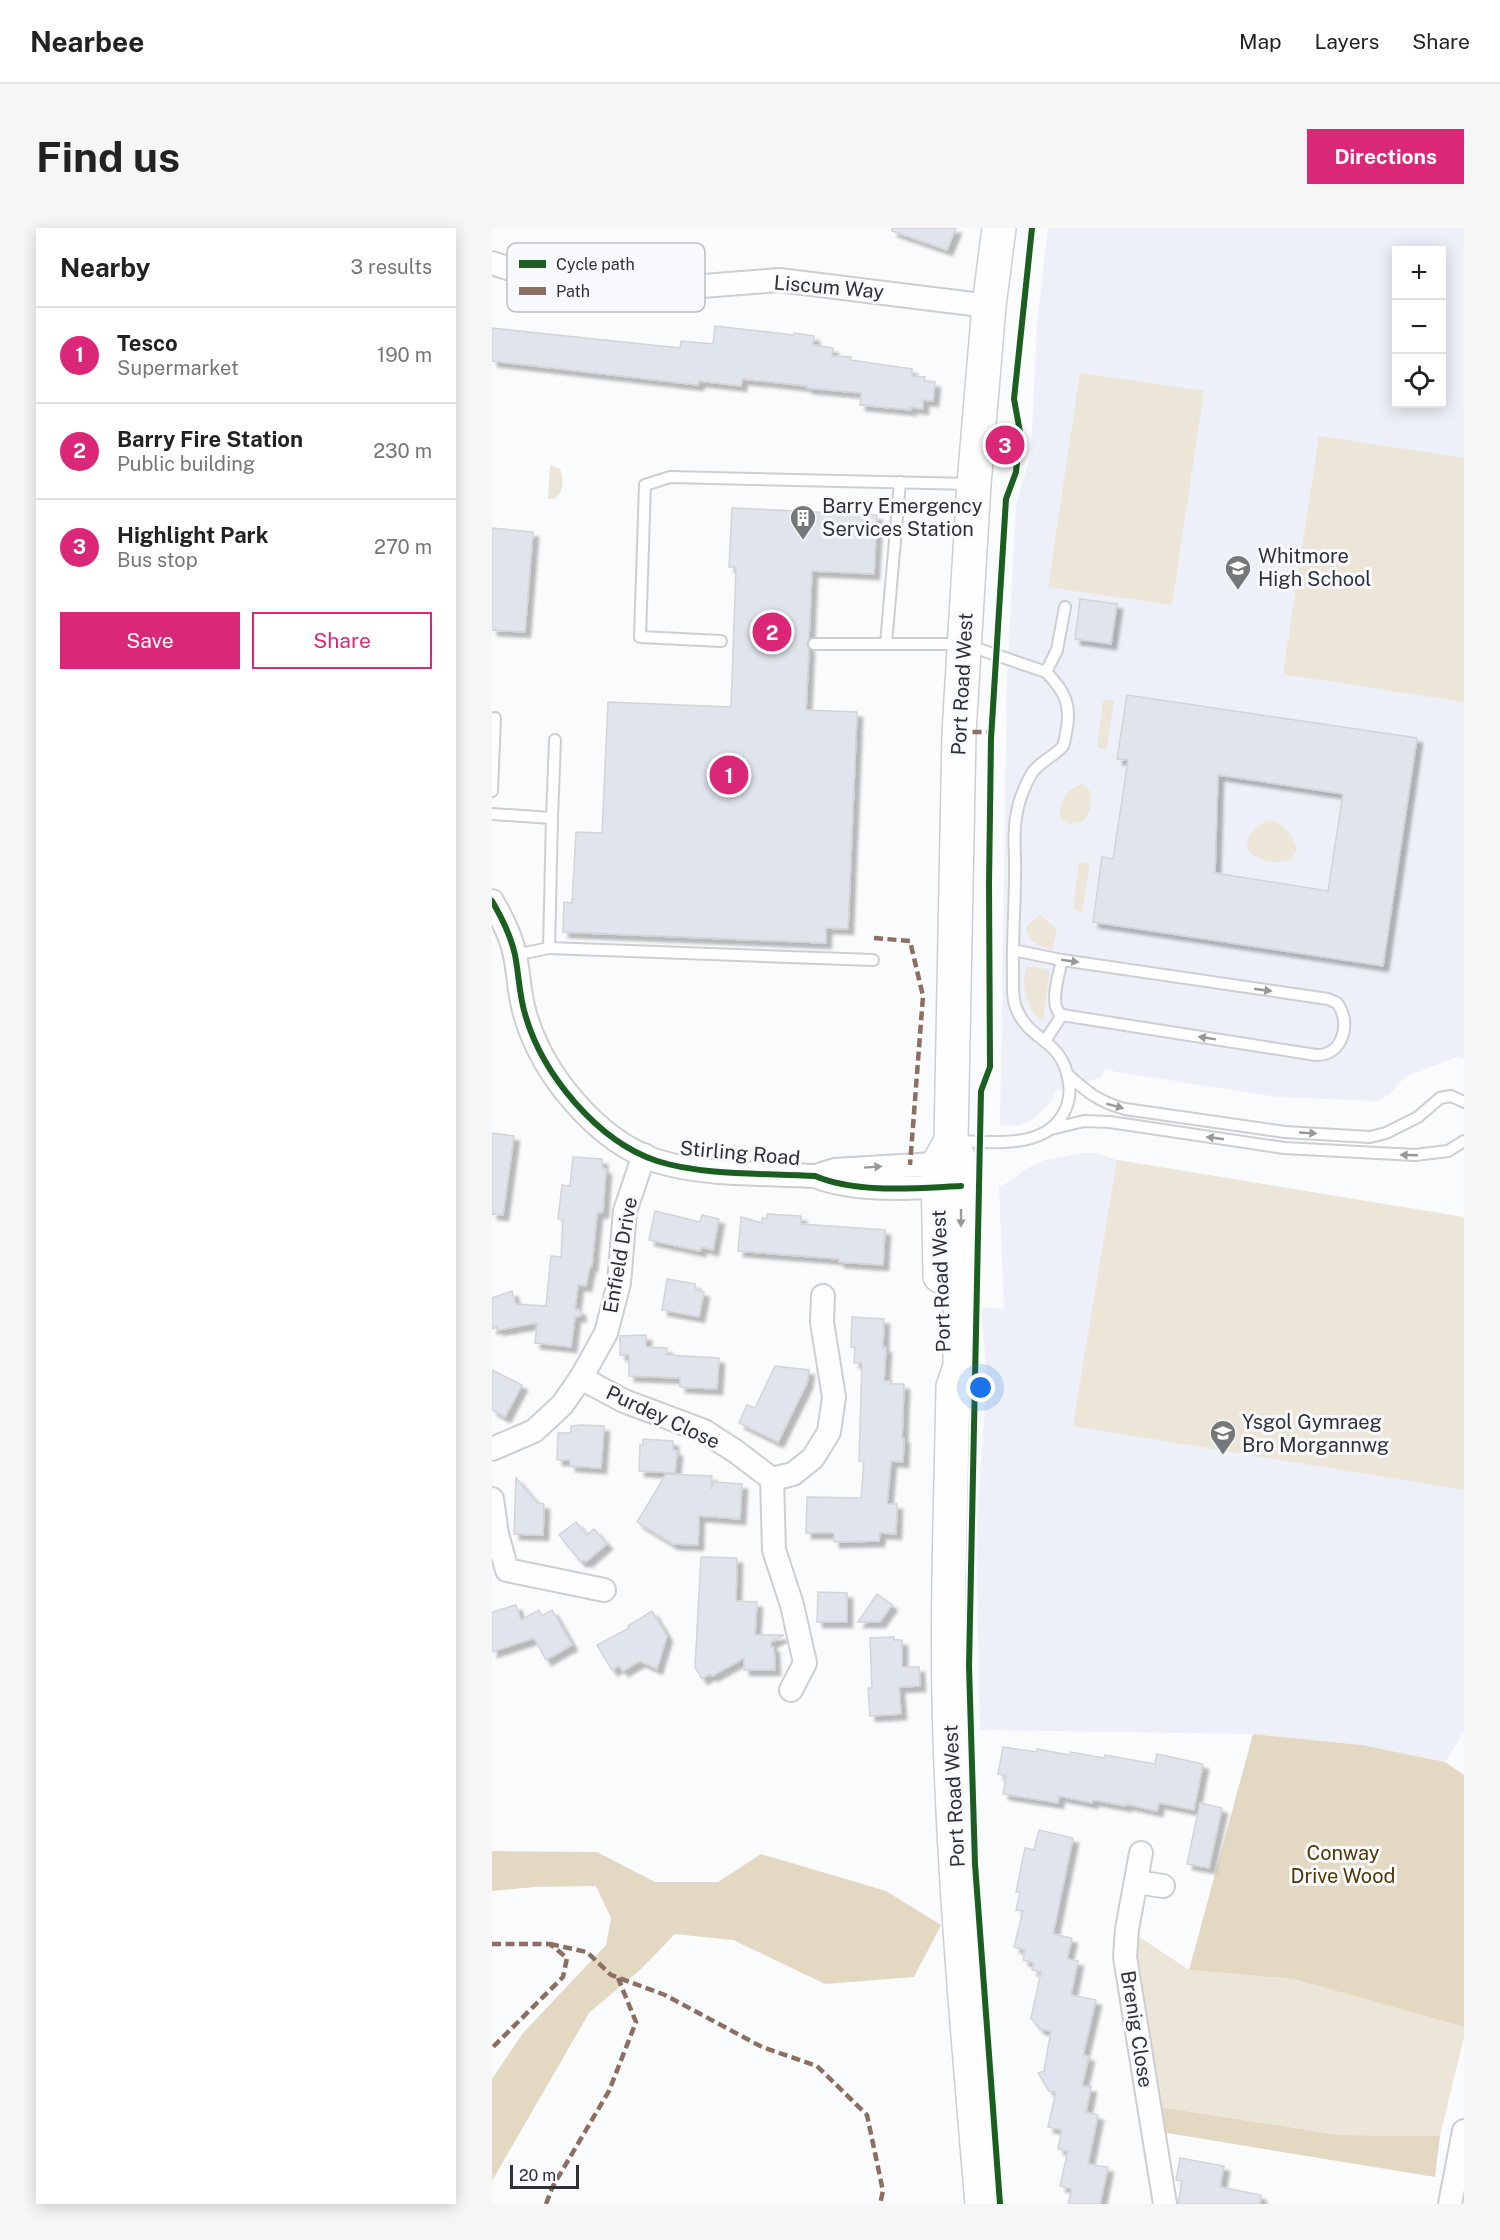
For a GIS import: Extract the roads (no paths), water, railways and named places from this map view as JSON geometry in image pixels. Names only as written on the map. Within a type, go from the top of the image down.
[{"type":"main road","name":"Port Road West","points":[[981,2204],[958,1887],[950,1734],[949,1602],[953,1387],[944,1367],[959,733],[974,484],[989,306],[999,228]]},
{"type":"street","name":"Liscum Way","points":[[492,263],[507,268]]},
{"type":"street","name":"Liscum Way","points":[[705,285],[779,280],[989,306]]},
{"type":"street","name":"Stirling Road","points":[[492,902],[505,922],[515,955],[525,1015],[553,1075],[577,1107],[602,1128],[644,1155],[672,1165],[697,1169],[815,1176],[832,1183],[892,1188],[950,1168]]},
{"type":"street","name":"Enfield Drive","points":[[492,1449],[534,1431],[562,1405],[581,1378],[606,1332],[619,1283],[625,1211],[644,1155]]},
{"type":"street","points":[[791,1690],[805,1663],[792,1605],[774,1550],[772,1479],[793,1474],[813,1458],[830,1432],[834,1397],[822,1322],[823,1296]]},
{"type":"street","name":"Purdey Close","points":[[581,1378],[624,1401],[704,1431],[772,1479]]},
{"type":"street","points":[[492,1499],[497,1533],[507,1570],[604,1590]]},
{"type":"street","name":"Brenig Close","points":[[1141,1853],[1127,1929],[1125,1958],[1165,2204]]},
{"type":"street","points":[[1136,1882],[1163,1886]]},
{"type":"street","points":[[1450,2204],[1464,2131]]},
{"type":"lane","points":[[721,641],[640,637],[645,485],[670,477],[974,484]]},
{"type":"lane","points":[[886,644],[900,482]]},
{"type":"lane","points":[[1046,672],[1057,650],[1065,607]]},
{"type":"lane","points":[[814,644],[964,644],[1046,672],[1056,682],[1067,701],[1068,723],[1064,745],[1033,771],[1017,806],[1013,950],[1015,1007],[1028,1028],[1057,1051],[1067,1074],[1070,1094],[1067,1108],[1062,1118],[1034,1139],[1012,1142],[950,1168]]},
{"type":"lane","points":[[492,791],[495,718]]},
{"type":"lane","points":[[549,948],[555,740]]},
{"type":"lane","points":[[492,814],[552,818]]},
{"type":"lane","points":[[515,955],[549,948],[873,960]]},
{"type":"lane","points":[[1013,950],[1062,960],[1328,999],[1337,1003],[1344,1018],[1340,1042],[1335,1050],[1326,1055],[1062,1015],[1054,1005],[1062,960]]},
{"type":"lane","points":[[1046,1041],[1062,1015]]},
{"type":"lane","points":[[1067,1074],[1090,1095],[1107,1104],[1125,1109],[1285,1132],[1370,1137],[1386,1133],[1418,1117],[1440,1098],[1451,1096],[1464,1102]]},
{"type":"lane","points":[[1049,1129],[1084,1121],[1110,1122],[1284,1148],[1415,1155],[1448,1151],[1464,1141]]},
{"type":"place","name":"Highlight Park","points":[[1005,445]]},
{"type":"place","name":"Barry Emergency Services Station","points":[[803,541]]},
{"type":"place","name":"Whitmore High School","points":[[1238,591]]},
{"type":"place","name":"Barry Fire Station","points":[[772,632]]},
{"type":"place","name":"Tesco","points":[[729,775]]},
{"type":"place","name":"Ysgol Gymraeg Bro Morgannwg","points":[[1223,1456]]},
{"type":"park label","name":"Conway Drive Wood","points":[[1343,1864]]}]
